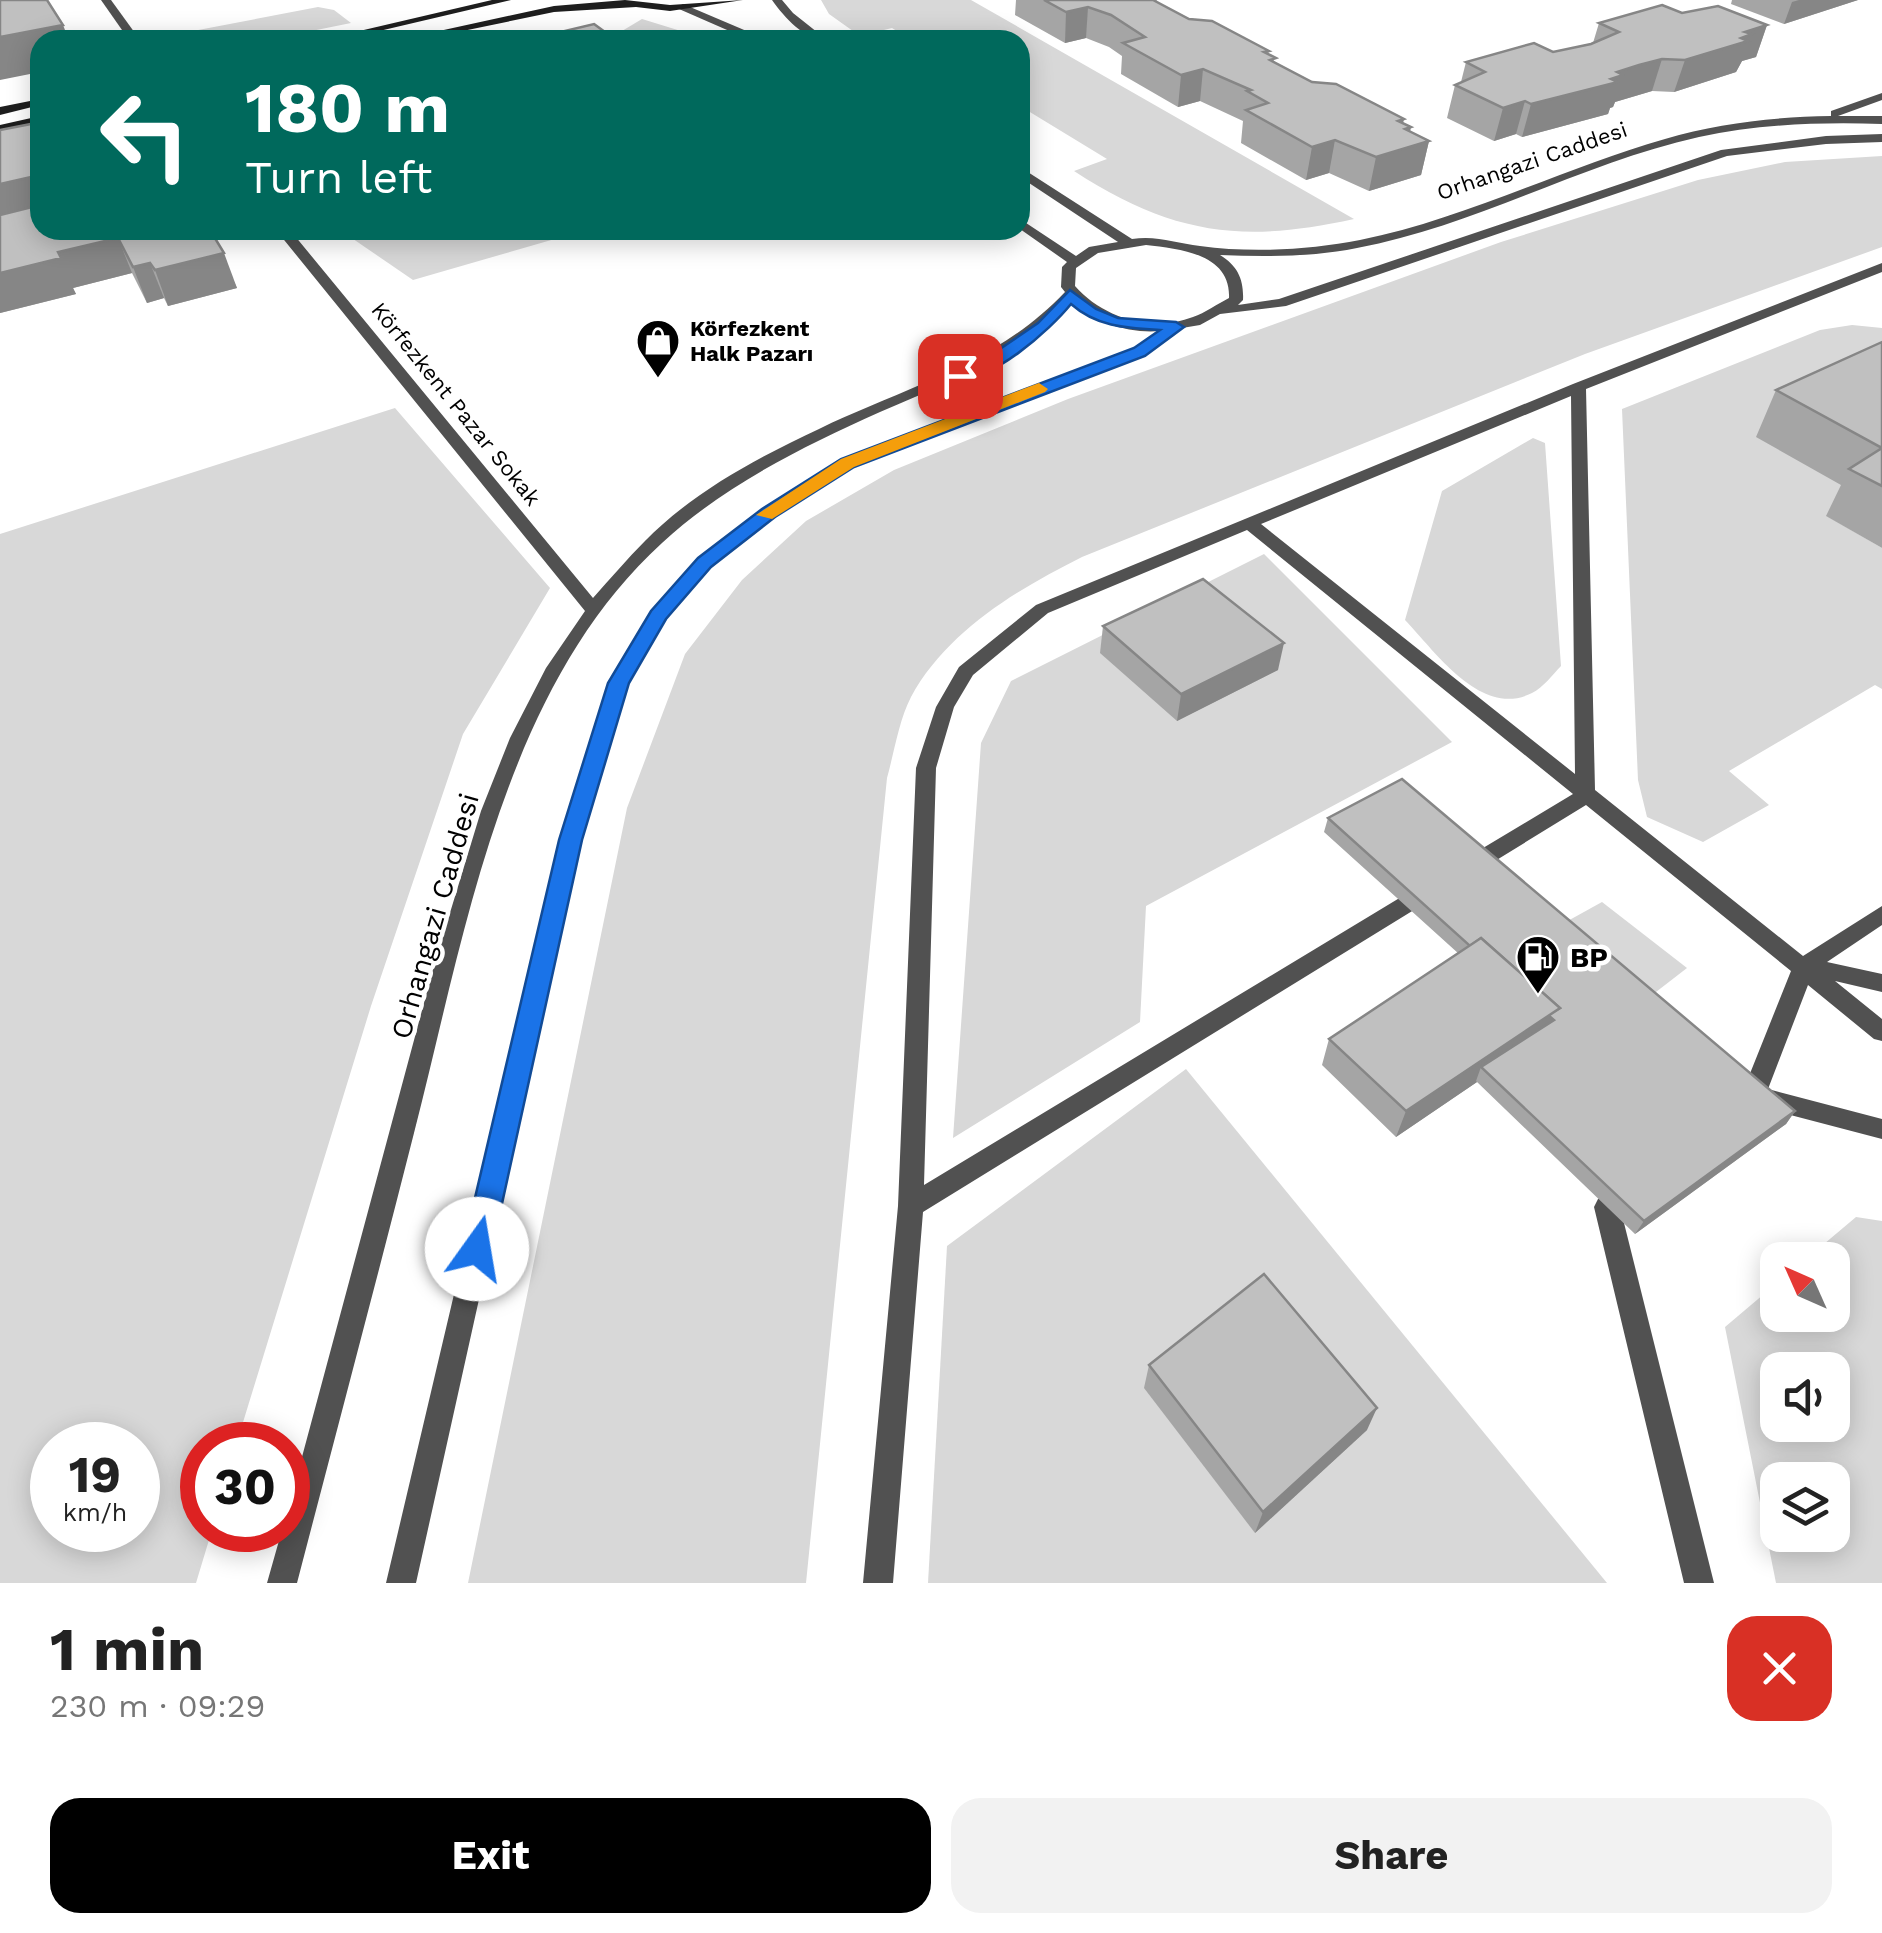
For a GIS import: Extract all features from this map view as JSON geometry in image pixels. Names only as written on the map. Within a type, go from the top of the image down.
[{"type":"main road","points":[[371,30],[506,0]]},
{"type":"main road","points":[[612,0],[633,5]]},
{"type":"main road","points":[[453,30],[554,10],[633,5],[682,7],[738,0]]},
{"type":"main road","points":[[0,111],[30,104]]},
{"type":"main road","points":[[0,129],[30,122]]},
{"type":"street","points":[[106,0],[127,30]]},
{"type":"street","points":[[778,0],[789,16],[808,30]]},
{"type":"street","points":[[682,7],[736,30]]},
{"type":"street","points":[[1725,153],[1882,96]]},
{"type":"street","name":"Orhangazi Caddesi","points":[[1127,242],[1173,243],[1198,250],[1304,251],[1379,239],[1673,140],[1751,124],[1823,118],[1882,120]]},
{"type":"street","name":"Orhangazi Caddesi","points":[[1176,327],[1204,321],[1223,311],[1281,303],[1725,153],[1826,140],[1882,138]]},
{"type":"street","points":[[1030,179],[1127,242]]},
{"type":"street","points":[[1030,230],[1074,261]]},
{"type":"street","name":"Körfezkent Pazar Sokak","points":[[291,240],[592,608]]},
{"type":"street","points":[[1127,242],[1096,248],[1074,261],[1066,271],[1064,286],[1090,313],[1116,322],[1176,327]]},
{"type":"street","points":[[1198,250],[1234,272],[1239,286],[1236,300],[1223,311]]},
{"type":"street","points":[[878,1583],[911,1206],[926,768],[945,707],[966,671],[1042,609],[1578,387],[1882,267]]},
{"type":"street","name":"Orhangazi Caddesi","points":[[282,1583],[485,824],[537,694],[592,608],[653,542],[723,488],[809,438],[1003,355],[1044,327],[1070,295]]},
{"type":"street","points":[[401,1583],[570,840],[618,683],[658,615],[704,562],[768,513],[848,463],[1140,352],[1176,327]]},
{"type":"street","points":[[1578,387],[1585,796]]},
{"type":"street","points":[[1249,523],[1882,1032]]},
{"type":"street","points":[[911,1206],[1585,796]]},
{"type":"street","points":[[1882,914],[1804,966],[1746,1102],[1882,1129]]},
{"type":"street","points":[[1804,966],[1882,983]]},
{"type":"street","points":[[1651,1174],[1607,1207],[1699,1583]]},
{"type":"shaded area","points":[[821,0],[971,0],[1023,30],[852,30],[829,14]]},
{"type":"shaded area","points":[[318,7],[334,10],[351,23],[316,30],[198,30]]},
{"type":"shaded area","points":[[642,19],[678,30],[624,30]]},
{"type":"shaded area","points":[[1030,34],[1354,219],[1276,231],[1208,228],[1175,220],[1143,209],[1074,171],[1107,159],[1030,112]]},
{"type":"shaded area","points":[[1882,156],[1882,247],[1585,354],[1082,557],[1009,598],[944,652],[911,697],[887,778],[806,1583],[468,1583],[627,808],[685,654],[742,580],[806,521],[894,470],[1068,399],[1501,242],[1698,180],[1785,162]]},
{"type":"shaded area","points":[[355,240],[551,240],[413,280]]},
{"type":"shaded area","points":[[1852,325],[1882,328],[1882,382],[1859,495],[1827,516],[1882,548],[1882,689],[1875,685],[1729,771],[1769,805],[1703,842],[1647,817],[1638,780],[1622,409],[1820,330]]},
{"type":"shaded area","points":[[395,408],[550,588],[463,734],[371,1006],[243,1422],[180,1422],[180,1552],[205,1552],[196,1583],[0,1583],[0,534]]},
{"type":"shaded area","points":[[1533,438],[1545,443],[1561,666],[1532,693],[1513,699],[1495,697],[1461,678],[1405,620],[1442,491]]},
{"type":"shaded area","points":[[1264,554],[1452,742],[1146,906],[1140,1022],[953,1138],[981,743],[1011,681]]},
{"type":"shaded area","points":[[1602,902],[1687,968],[1643,1002],[1555,928]]},
{"type":"shaded area","points":[[1186,1069],[1607,1583],[928,1583],[947,1246]]},
{"type":"shaded area","points":[[1856,1217],[1882,1221],[1882,1583],[1776,1583],[1770,1552],[1850,1552],[1850,1462],[1760,1462],[1760,1503],[1725,1327],[1760,1297],[1760,1332],[1850,1332],[1850,1242],[1826,1242]]},
{"type":"building","points":[[0,0],[47,0],[63,25],[30,30],[0,37]]},
{"type":"building","points":[[1044,0],[1153,0],[1189,19],[1212,21],[1269,51],[1264,52],[1276,58],[1270,60],[1312,82],[1336,84],[1404,119],[1398,121],[1411,127],[1405,129],[1429,141],[1376,157],[1335,140],[1312,147],[1246,110],[1268,103],[1247,91],[1251,90],[1203,69],[1181,75],[1123,43],[1145,37],[1111,15],[1088,7],[1066,12]]},
{"type":"building","points":[[1662,5],[1682,13],[1718,6],[1767,25],[1745,32],[1752,34],[1741,38],[1748,41],[1685,60],[1662,59],[1639,65],[1617,72],[1623,75],[1611,79],[1618,82],[1531,104],[1525,101],[1503,108],[1455,85],[1485,72],[1466,62],[1534,43],[1553,52],[1591,44],[1619,32],[1599,23]]},
{"type":"building","points":[[594,24],[602,30],[569,30]]},
{"type":"building","points":[[30,124],[30,177],[0,184],[0,130]]},
{"type":"building","points":[[30,208],[30,240],[109,240],[58,252],[61,258],[0,273],[0,215]]},
{"type":"building","points":[[119,240],[216,240],[224,253],[155,270],[150,263],[133,267]]},
{"type":"building","points":[[1882,342],[1882,448],[1776,390]]},
{"type":"building","points":[[1882,448],[1882,486],[1849,469]]},
{"type":"building","points":[[1203,579],[1284,643],[1181,694],[1103,626]]},
{"type":"building","points":[[1402,779],[1795,1111],[1644,1221],[1481,1067],[1554,1020],[1548,1015],[1560,1008],[1481,938],[1470,946],[1328,818]]},
{"type":"building","points":[[1481,938],[1560,1008],[1406,1111],[1329,1039]]},
{"type":"building","points":[[1264,1274],[1377,1408],[1263,1512],[1149,1365]]},
{"type":"slow traffic","points":[[765,515],[848,463],[914,434],[1039,389]]},
{"type":"place","name":"Körfezkent Halk Pazarı","points":[[658,379]]},
{"type":"place","name":"BP","points":[[1538,995]]},
{"type":"route","points":[[477,1249],[570,840],[618,683],[658,615],[704,562],[768,513],[848,463],[914,434],[1140,352],[1176,327],[1116,322],[1090,313],[1070,295],[1044,327],[1003,355],[960,376]]}]
